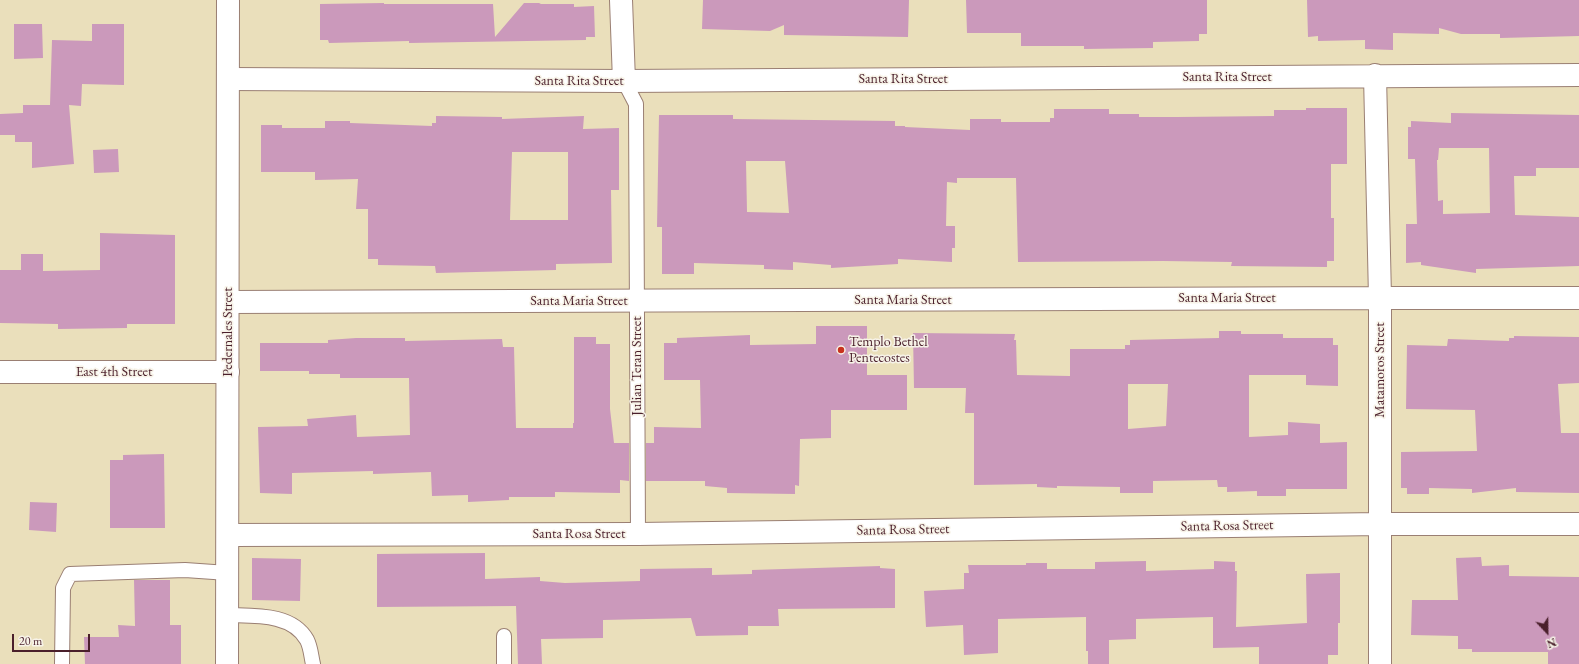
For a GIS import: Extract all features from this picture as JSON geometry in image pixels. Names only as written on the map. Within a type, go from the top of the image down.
[{"type":"street","name":"Pedernales Street","points":[[227,664],[228,0]]},
{"type":"street","points":[[621,0],[624,81]]},
{"type":"street","name":"Santa Rita Street","points":[[228,80],[624,81],[1375,75],[1579,75]]},
{"type":"street","name":"Matamoros Street","points":[[1375,75],[1380,298],[1380,664]]},
{"type":"street","name":"Santa Maria Street","points":[[228,302],[1579,298]]},
{"type":"street","name":"East 4th Street","points":[[0,372],[228,372]]},
{"type":"street","name":"Santa Rosa Street","points":[[228,535],[638,534],[1380,524],[1579,524]]},
{"type":"lane","name":"Julian Teran Street","points":[[624,81],[636,104],[638,534]]},
{"type":"lane","points":[[62,664],[63,588],[70,574],[185,570],[228,573]]},
{"type":"lane","points":[[228,616],[274,619],[290,623],[307,640],[313,664]]},
{"type":"lane","points":[[504,636],[504,664]]},
{"type":"building","points":[[703,0],[909,0],[908,37],[784,35],[784,25],[770,31],[702,29]]},
{"type":"building","points":[[966,0],[1207,0],[1207,34],[1199,34],[1199,41],[1153,42],[1153,48],[1084,49],[1084,46],[1021,46],[1021,33],[967,33]]},
{"type":"building","points":[[1307,0],[1579,0],[1579,36],[1500,38],[1500,34],[1461,34],[1439,28],[1439,34],[1393,33],[1393,50],[1365,49],[1365,40],[1318,41],[1318,36],[1308,37]]},
{"type":"building","points":[[524,3],[574,4],[574,7],[594,6],[595,37],[586,37],[586,40],[409,43],[409,41],[329,43],[328,40],[320,40],[320,4],[493,4],[495,37]]},
{"type":"building","points":[[14,24],[42,24],[43,58],[14,59]]},
{"type":"building","points":[[92,24],[124,24],[124,85],[82,84],[81,106],[69,105],[74,164],[32,168],[32,142],[15,142],[15,135],[0,135],[0,114],[23,113],[23,105],[50,105],[52,40],[92,41]]},
{"type":"building","points":[[1306,108],[1347,108],[1347,164],[1331,164],[1331,218],[1334,218],[1334,261],[1327,261],[1327,267],[1231,266],[1232,262],[1018,262],[1016,178],[957,178],[957,183],[947,182],[946,226],[955,226],[955,248],[952,248],[952,262],[898,259],[898,264],[831,268],[831,265],[793,262],[793,270],[764,269],[764,265],[694,263],[694,274],[662,274],[662,227],[657,227],[659,115],[733,115],[733,119],[895,121],[895,126],[970,130],[970,119],[1001,119],[1001,122],[1050,122],[1050,118],[1054,118],[1054,109],[1109,109],[1109,114],[1139,114],[1139,117],[1274,116],[1274,110],[1306,110]],"holes":[[[746,161],[785,161],[789,213],[747,212]]]},
{"type":"building","points":[[1451,113],[1579,115],[1579,168],[1536,168],[1536,176],[1514,176],[1515,215],[1579,217],[1579,266],[1476,269],[1476,273],[1421,265],[1421,262],[1406,263],[1406,224],[1417,224],[1415,159],[1408,159],[1408,127],[1411,127],[1411,121],[1451,123]],"holes":[[[1439,148],[1489,148],[1490,213],[1443,214],[1443,200],[1438,201],[1437,160]]]},
{"type":"building","points":[[436,116],[502,117],[502,119],[584,116],[583,129],[619,128],[619,190],[611,190],[612,263],[556,264],[556,270],[436,273],[435,266],[378,265],[378,259],[368,259],[368,209],[356,209],[358,179],[315,180],[315,172],[261,172],[261,125],[282,125],[282,128],[325,128],[325,121],[432,126],[432,123],[436,123]],"holes":[[[512,152],[568,152],[568,220],[510,220]]]},
{"type":"building","points":[[118,149],[119,172],[94,173],[93,150]]},
{"type":"building","points":[[100,233],[175,235],[175,324],[127,324],[127,328],[58,329],[58,324],[0,323],[0,270],[21,270],[21,254],[43,254],[43,271],[100,270]]},
{"type":"building","points":[[816,326],[867,326],[867,375],[907,375],[907,410],[831,410],[831,438],[800,439],[799,486],[795,485],[795,494],[727,493],[727,488],[705,486],[705,481],[646,481],[646,443],[654,443],[654,427],[701,428],[700,380],[664,380],[664,343],[677,343],[677,338],[750,335],[750,345],[816,344]]},
{"type":"building","points":[[1219,331],[1241,331],[1241,334],[1283,334],[1283,338],[1333,338],[1333,345],[1338,345],[1338,386],[1306,385],[1306,375],[1249,375],[1249,437],[1288,435],[1288,422],[1320,424],[1320,443],[1347,442],[1347,489],[1286,489],[1286,496],[1257,496],[1257,491],[1227,492],[1227,487],[1218,487],[1217,480],[1153,481],[1153,493],[1120,493],[1120,487],[1057,486],[1057,488],[1037,487],[1037,484],[974,485],[974,413],[965,413],[966,388],[914,388],[913,333],[1015,334],[1014,340],[1016,340],[1017,375],[1070,376],[1070,349],[1125,349],[1125,345],[1130,345],[1130,340],[1219,338]],"holes":[[[1128,384],[1168,384],[1166,426],[1128,429]]]},
{"type":"building","points":[[1514,336],[1579,337],[1579,383],[1558,384],[1561,433],[1579,433],[1579,493],[1516,492],[1516,488],[1472,493],[1472,489],[1429,488],[1429,494],[1407,494],[1407,488],[1401,488],[1401,452],[1477,451],[1475,410],[1406,409],[1407,345],[1447,346],[1448,339],[1509,341],[1509,338],[1514,338]]},
{"type":"building","points":[[574,337],[596,337],[596,344],[610,344],[610,409],[614,443],[629,443],[629,481],[620,480],[620,493],[555,492],[555,497],[509,497],[509,500],[468,502],[468,495],[432,496],[431,472],[373,474],[373,471],[292,473],[292,494],[260,493],[258,427],[308,426],[307,419],[356,415],[357,437],[410,435],[409,378],[340,378],[340,374],[309,374],[309,371],[260,371],[260,343],[328,343],[328,340],[356,338],[405,338],[405,341],[502,339],[503,347],[514,347],[516,428],[573,428]]},
{"type":"building","points":[[164,454],[165,528],[110,528],[110,460],[123,460],[123,455]]},
{"type":"building","points":[[30,502],[57,503],[56,532],[29,530]]},
{"type":"building","points":[[485,553],[485,579],[540,577],[540,581],[565,583],[640,581],[640,569],[712,568],[712,575],[752,574],[752,570],[880,566],[880,568],[895,569],[895,608],[778,609],[779,626],[748,626],[748,635],[696,636],[691,618],[603,620],[603,638],[541,639],[542,664],[518,664],[516,606],[377,607],[377,554]]},
{"type":"building","points":[[1481,557],[1482,566],[1509,565],[1509,576],[1579,577],[1579,664],[1548,664],[1548,652],[1472,652],[1472,649],[1458,649],[1458,636],[1411,635],[1412,600],[1458,600],[1456,558]]},
{"type":"building","points":[[252,558],[301,559],[300,601],[252,600]]},
{"type":"building","points":[[1146,561],[1146,571],[1214,569],[1214,561],[1235,562],[1235,571],[1237,571],[1236,627],[1307,623],[1306,574],[1340,573],[1340,623],[1338,623],[1338,655],[1328,655],[1328,664],[1259,664],[1259,647],[1213,648],[1213,617],[1136,619],[1136,639],[1109,640],[1109,664],[1088,664],[1088,651],[1086,651],[1086,617],[998,619],[998,653],[964,655],[963,625],[926,627],[924,591],[964,589],[964,573],[969,573],[968,565],[1026,565],[1026,563],[1047,563],[1047,569],[1095,569],[1095,562]]},
{"type":"building","points":[[134,580],[170,580],[170,625],[181,625],[181,664],[85,664],[84,637],[119,637],[118,625],[135,626]]},
{"type":"place","name":"Templo Bethel Pentecostes","points":[[841,350]]}]
